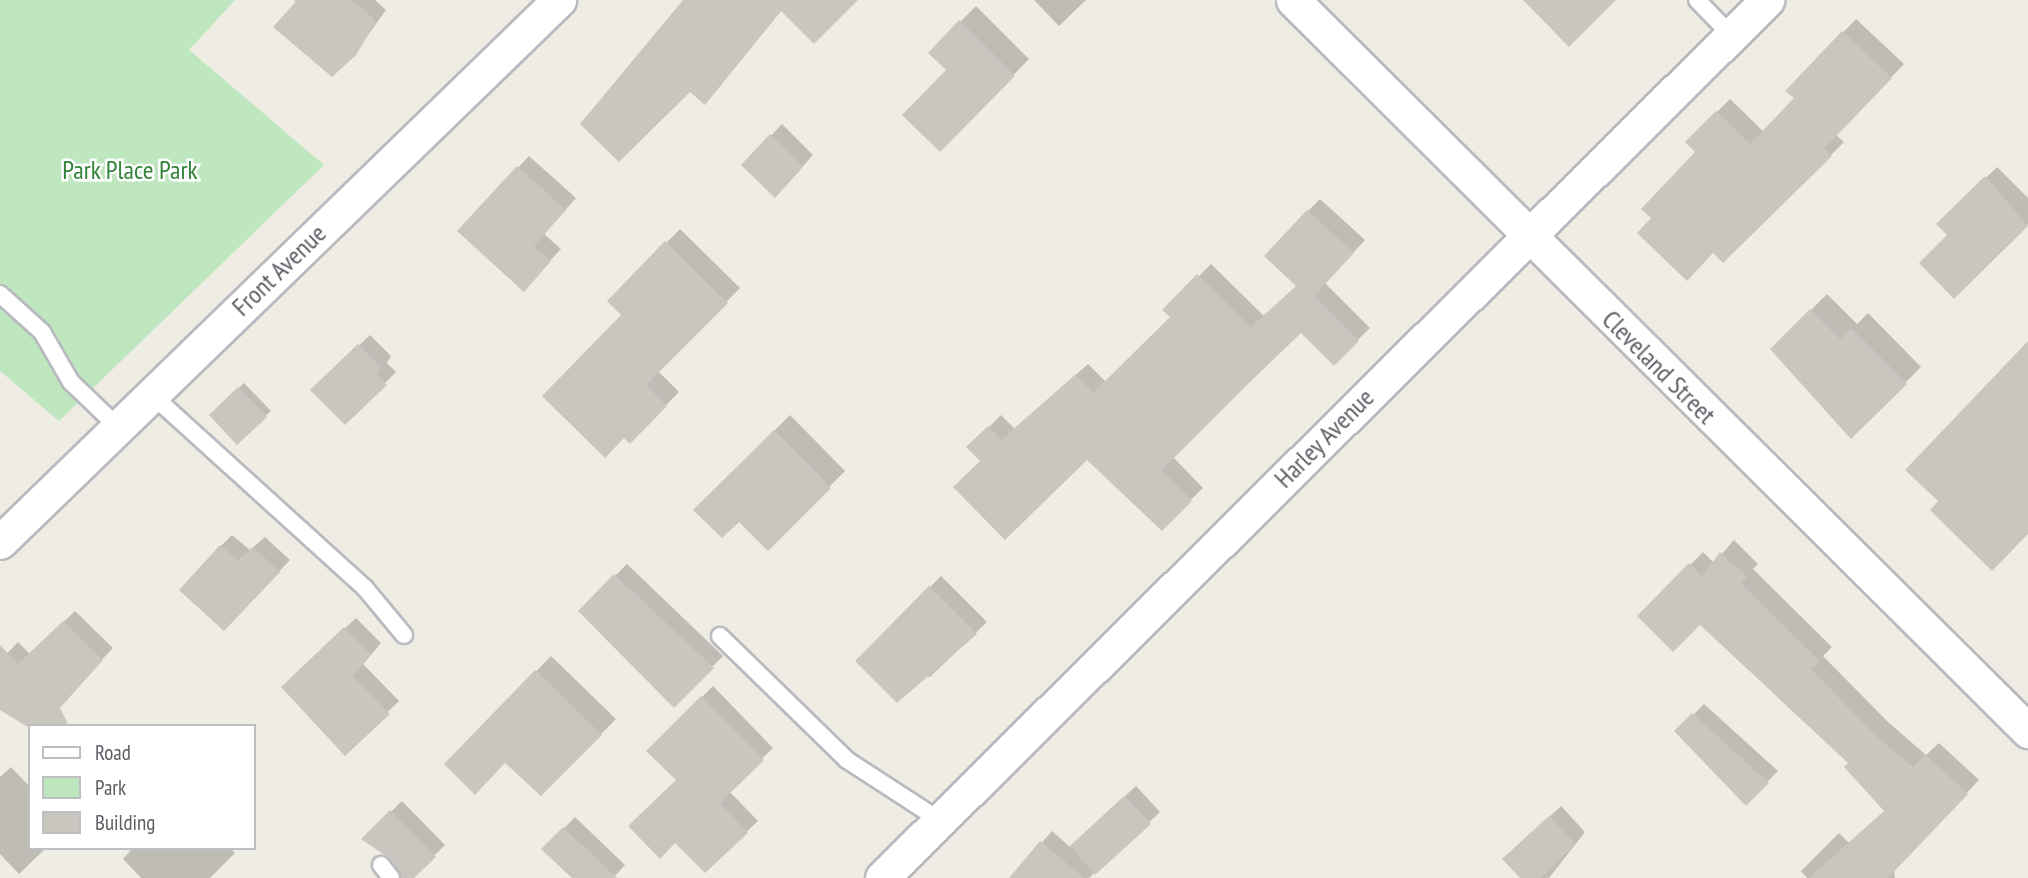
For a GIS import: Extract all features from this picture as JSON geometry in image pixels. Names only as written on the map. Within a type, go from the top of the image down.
[{"type":"street","name":"Front Avenue","points":[[0,542],[559,0]]},
{"type":"street","name":"Cleveland Street","points":[[1293,0],[1527,236],[2028,731]]},
{"type":"street","name":"Harley Avenue","points":[[882,878],[1767,0]]},
{"type":"lane","points":[[1697,0],[1731,35]]},
{"type":"lane","points":[[0,295],[42,332],[71,382],[118,427]]},
{"type":"lane","points":[[151,394],[365,588],[404,635]]},
{"type":"lane","points":[[720,636],[846,760],[942,821]]},
{"type":"green space","name":"Park Place Park","points":[[0,0],[235,0],[189,50],[324,165],[59,421],[0,371]]},
{"type":"building","points":[[297,0],[352,0],[376,21],[356,55],[332,77],[273,27]]},
{"type":"building","points":[[683,0],[858,0],[814,44],[781,11],[705,105],[690,92],[619,162],[580,124]]},
{"type":"building","points":[[1523,0],[1616,0],[1569,47]]},
{"type":"building","points":[[959,20],[1015,76],[940,152],[902,115],[946,70],[928,53]]},
{"type":"building","points":[[1842,31],[1892,78],[1824,149],[1832,156],[1723,263],[1713,253],[1687,281],[1637,233],[1651,218],[1641,209],[1695,152],[1685,142],[1716,111],[1750,144],[1794,98],[1785,91]]},
{"type":"building","points":[[770,134],[803,167],[775,198],[741,165]]},
{"type":"building","points":[[517,166],[566,210],[534,246],[551,261],[524,292],[457,231]]},
{"type":"building","points":[[1985,176],[2028,226],[1954,299],[1919,263],[1947,235],[1936,224]]},
{"type":"building","points":[[1307,210],[1354,253],[1314,296],[1359,341],[1334,366],[1301,333],[1250,382],[1162,470],[1192,501],[1162,531],[1087,460],[1005,540],[953,487],[980,461],[966,447],[988,426],[1001,440],[1075,375],[1093,393],[1170,317],[1162,310],[1197,274],[1251,327],[1296,286],[1264,256]]},
{"type":"building","points":[[665,241],[728,303],[646,385],[667,406],[630,444],[624,438],[605,458],[542,396],[621,315],[607,301]]},
{"type":"building","points":[[1810,309],[1840,339],[1851,328],[1907,384],[1851,439],[1770,349]]},
{"type":"building","points":[[2028,341],[2028,534],[1992,571],[1930,510],[1938,501],[1905,470]]},
{"type":"building","points":[[358,344],[381,367],[377,375],[387,385],[345,425],[310,390]]},
{"type":"building","points":[[238,387],[267,417],[237,445],[209,415]]},
{"type":"building","points":[[774,430],[831,488],[768,551],[739,522],[722,538],[693,510]]},
{"type":"building","points":[[220,545],[238,560],[253,547],[280,572],[224,631],[179,590]]},
{"type":"building","points":[[1720,552],[1747,577],[1741,583],[1820,661],[1811,669],[1875,735],[1913,767],[1925,754],[1968,794],[1888,878],[1809,878],[1884,811],[1844,767],[1848,763],[1700,625],[1673,652],[1637,616],[1689,563],[1702,576]]},
{"type":"building","points":[[614,574],[714,668],[674,708],[578,611]]},
{"type":"building","points":[[929,586],[977,634],[897,703],[855,661]]},
{"type":"building","points":[[63,621],[103,660],[60,708],[68,724],[28,726],[0,710],[0,645],[18,664]]},
{"type":"building","points":[[344,627],[371,655],[353,676],[390,714],[345,756],[281,687]]},
{"type":"building","points":[[535,670],[602,735],[541,796],[505,763],[475,795],[444,764]]},
{"type":"building","points":[[701,696],[764,760],[720,803],[748,833],[705,873],[675,843],[660,859],[628,826],[676,780],[646,751]]},
{"type":"building","points":[[1692,713],[1769,783],[1746,806],[1674,731]]},
{"type":"building","points":[[1124,796],[1151,824],[1095,875],[1070,846]]},
{"type":"building","points":[[390,810],[436,857],[414,878],[401,878],[389,858],[361,839]]},
{"type":"building","points":[[1549,816],[1575,844],[1541,878],[1520,878],[1502,859]]},
{"type":"building","points":[[563,827],[617,878],[572,878],[541,849]]},
{"type":"building","points":[[1040,841],[1084,878],[1009,878]]}]
